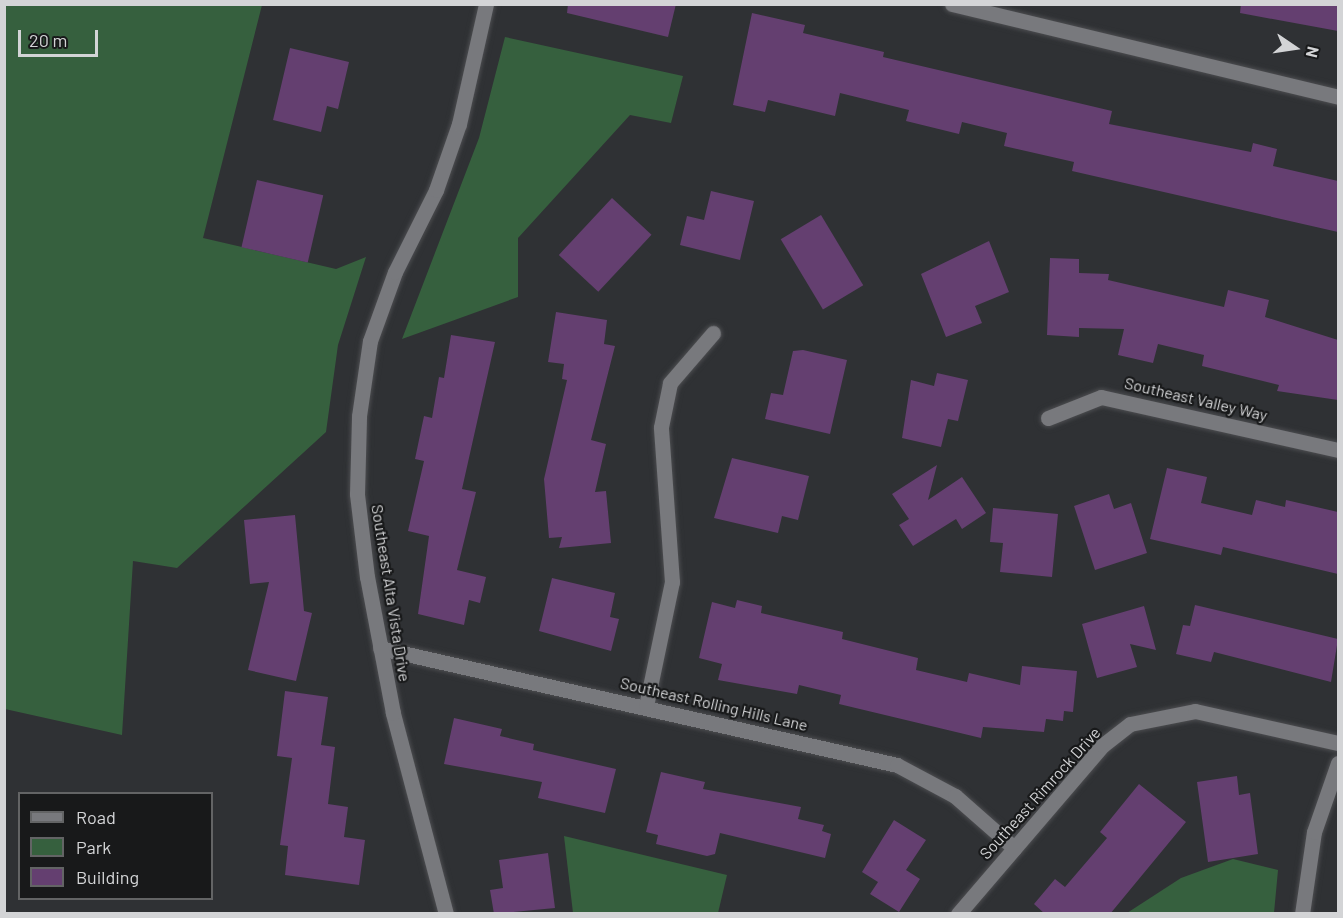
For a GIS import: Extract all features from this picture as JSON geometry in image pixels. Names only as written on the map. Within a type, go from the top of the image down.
[{"type":"street","name":"Southeast Alta Vista Drive","points":[[446,914],[380,648],[357,494],[359,416],[370,341],[395,272],[436,190],[459,124],[486,4]]},
{"type":"street","points":[[952,4],[1338,96]]},
{"type":"street","points":[[646,706],[672,582],[661,427],[670,383],[713,333]]},
{"type":"street","name":"Southeast Valley Way","points":[[1048,418],[1101,397],[1338,450]]},
{"type":"street","name":"Southeast Rolling Hills Lane","points":[[380,648],[646,706],[897,765],[955,796],[1014,848]]},
{"type":"street","name":"Southeast Rimrock Drive","points":[[958,914],[1103,745],[1150,716],[1195,711],[1338,743]]},
{"type":"street","points":[[1302,914],[1314,832],[1338,763]]},
{"type":"green space","points":[[5,4],[262,5],[203,238],[336,269],[366,257],[338,345],[326,432],[177,568],[133,561],[122,735],[5,709]]},
{"type":"green space","points":[[505,37],[683,76],[671,123],[630,115],[518,238],[518,297],[402,339],[479,138]]},
{"type":"green space","points":[[564,836],[727,875],[718,913],[573,913]]},
{"type":"green space","points":[[1233,859],[1278,870],[1274,913],[1127,913],[1181,878]]},
{"type":"building","points":[[568,4],[676,4],[668,37],[567,13]]},
{"type":"building","points":[[1241,4],[1338,4],[1338,31],[1240,13]]},
{"type":"building","points":[[752,13],[805,25],[803,33],[884,52],[883,57],[1112,111],[1109,124],[1251,152],[1253,143],[1277,149],[1273,166],[1338,181],[1338,232],[1072,171],[1074,162],[1004,146],[1007,133],[962,122],[959,134],[906,121],[909,110],[840,93],[835,116],[768,100],[765,112],[733,105]]},
{"type":"building","points":[[290,48],[349,62],[338,109],[327,106],[321,132],[273,120]]},
{"type":"building","points":[[257,180],[323,195],[308,263],[241,247]]},
{"type":"building","points":[[711,191],[754,201],[740,260],[680,245],[687,216],[704,220]]},
{"type":"building","points":[[612,198],[651,235],[598,292],[559,255]]},
{"type":"building","points":[[821,215],[863,285],[823,309],[781,239]]},
{"type":"building","points":[[989,241],[1009,292],[975,306],[982,323],[946,337],[921,274]]},
{"type":"building","points":[[1050,258],[1079,259],[1079,273],[1109,274],[1108,280],[1224,307],[1228,290],[1269,300],[1265,317],[1338,340],[1338,400],[1277,391],[1279,385],[1202,366],[1204,355],[1158,344],[1153,363],[1118,355],[1124,329],[1079,328],[1079,337],[1047,335]]},
{"type":"building","points":[[556,312],[607,320],[604,344],[615,346],[591,440],[606,444],[595,492],[606,491],[611,543],[559,548],[562,537],[549,538],[544,479],[567,380],[562,379],[564,364],[548,362]]},
{"type":"building","points":[[451,335],[495,342],[462,489],[476,492],[457,570],[486,577],[480,603],[469,600],[464,625],[418,614],[429,536],[408,531],[424,461],[415,459],[424,416],[432,418],[439,377],[444,378]]},
{"type":"building","points":[[803,350],[847,360],[830,434],[765,419],[771,393],[783,395],[793,351]]},
{"type":"building","points":[[937,373],[968,380],[958,421],[948,419],[941,447],[902,438],[911,380],[934,386]]},
{"type":"building","points":[[732,458],[809,476],[798,520],[782,516],[778,533],[714,518]]},
{"type":"building","points":[[937,465],[928,500],[962,477],[986,513],[962,529],[956,519],[913,546],[899,525],[909,519],[892,494]]},
{"type":"building","points":[[1167,468],[1207,477],[1201,503],[1252,515],[1256,500],[1285,507],[1286,500],[1338,512],[1338,574],[1223,547],[1221,555],[1150,539]]},
{"type":"building","points":[[1109,494],[1114,509],[1131,503],[1147,553],[1095,570],[1074,506]]},
{"type":"building","points":[[993,508],[1058,514],[1052,577],[1000,572],[1003,543],[990,542]]},
{"type":"building","points":[[295,515],[304,611],[312,613],[296,681],[248,670],[269,582],[250,584],[244,520]]},
{"type":"building","points":[[552,578],[615,593],[610,617],[619,619],[611,651],[539,631]]},
{"type":"building","points":[[737,600],[762,606],[761,613],[843,632],[842,639],[918,658],[916,670],[967,682],[969,673],[1020,685],[1022,666],[1077,671],[1073,712],[1064,711],[1063,721],[1046,719],[1044,732],[983,727],[981,738],[839,704],[841,695],[799,685],[797,694],[718,680],[722,664],[699,658],[712,602],[735,608]]},
{"type":"building","points":[[1195,605],[1338,639],[1331,682],[1214,652],[1211,662],[1176,654],[1183,625],[1190,626]]},
{"type":"building","points":[[1144,606],[1156,650],[1130,644],[1137,667],[1097,678],[1082,624]]},
{"type":"building","points":[[285,691],[328,697],[321,745],[335,747],[328,804],[348,807],[344,837],[365,840],[359,885],[285,875],[288,846],[280,845],[292,758],[277,756]]},
{"type":"building","points":[[454,718],[502,729],[500,736],[534,744],[533,750],[616,769],[605,813],[538,798],[542,782],[444,764]]},
{"type":"building","points":[[661,772],[705,782],[703,789],[801,807],[798,819],[824,825],[822,831],[831,834],[825,858],[720,833],[715,854],[707,856],[656,844],[658,835],[646,832]]},
{"type":"building","points":[[1237,776],[1239,795],[1250,793],[1258,854],[1208,862],[1197,782]]},
{"type":"building","points":[[1139,784],[1186,822],[1110,914],[1045,914],[1034,904],[1055,879],[1065,887],[1107,838],[1100,832]]},
{"type":"building","points":[[894,820],[926,840],[906,870],[920,879],[899,912],[870,894],[878,882],[862,872]]},
{"type":"building","points":[[548,853],[555,908],[494,914],[490,890],[503,888],[499,860]]}]
